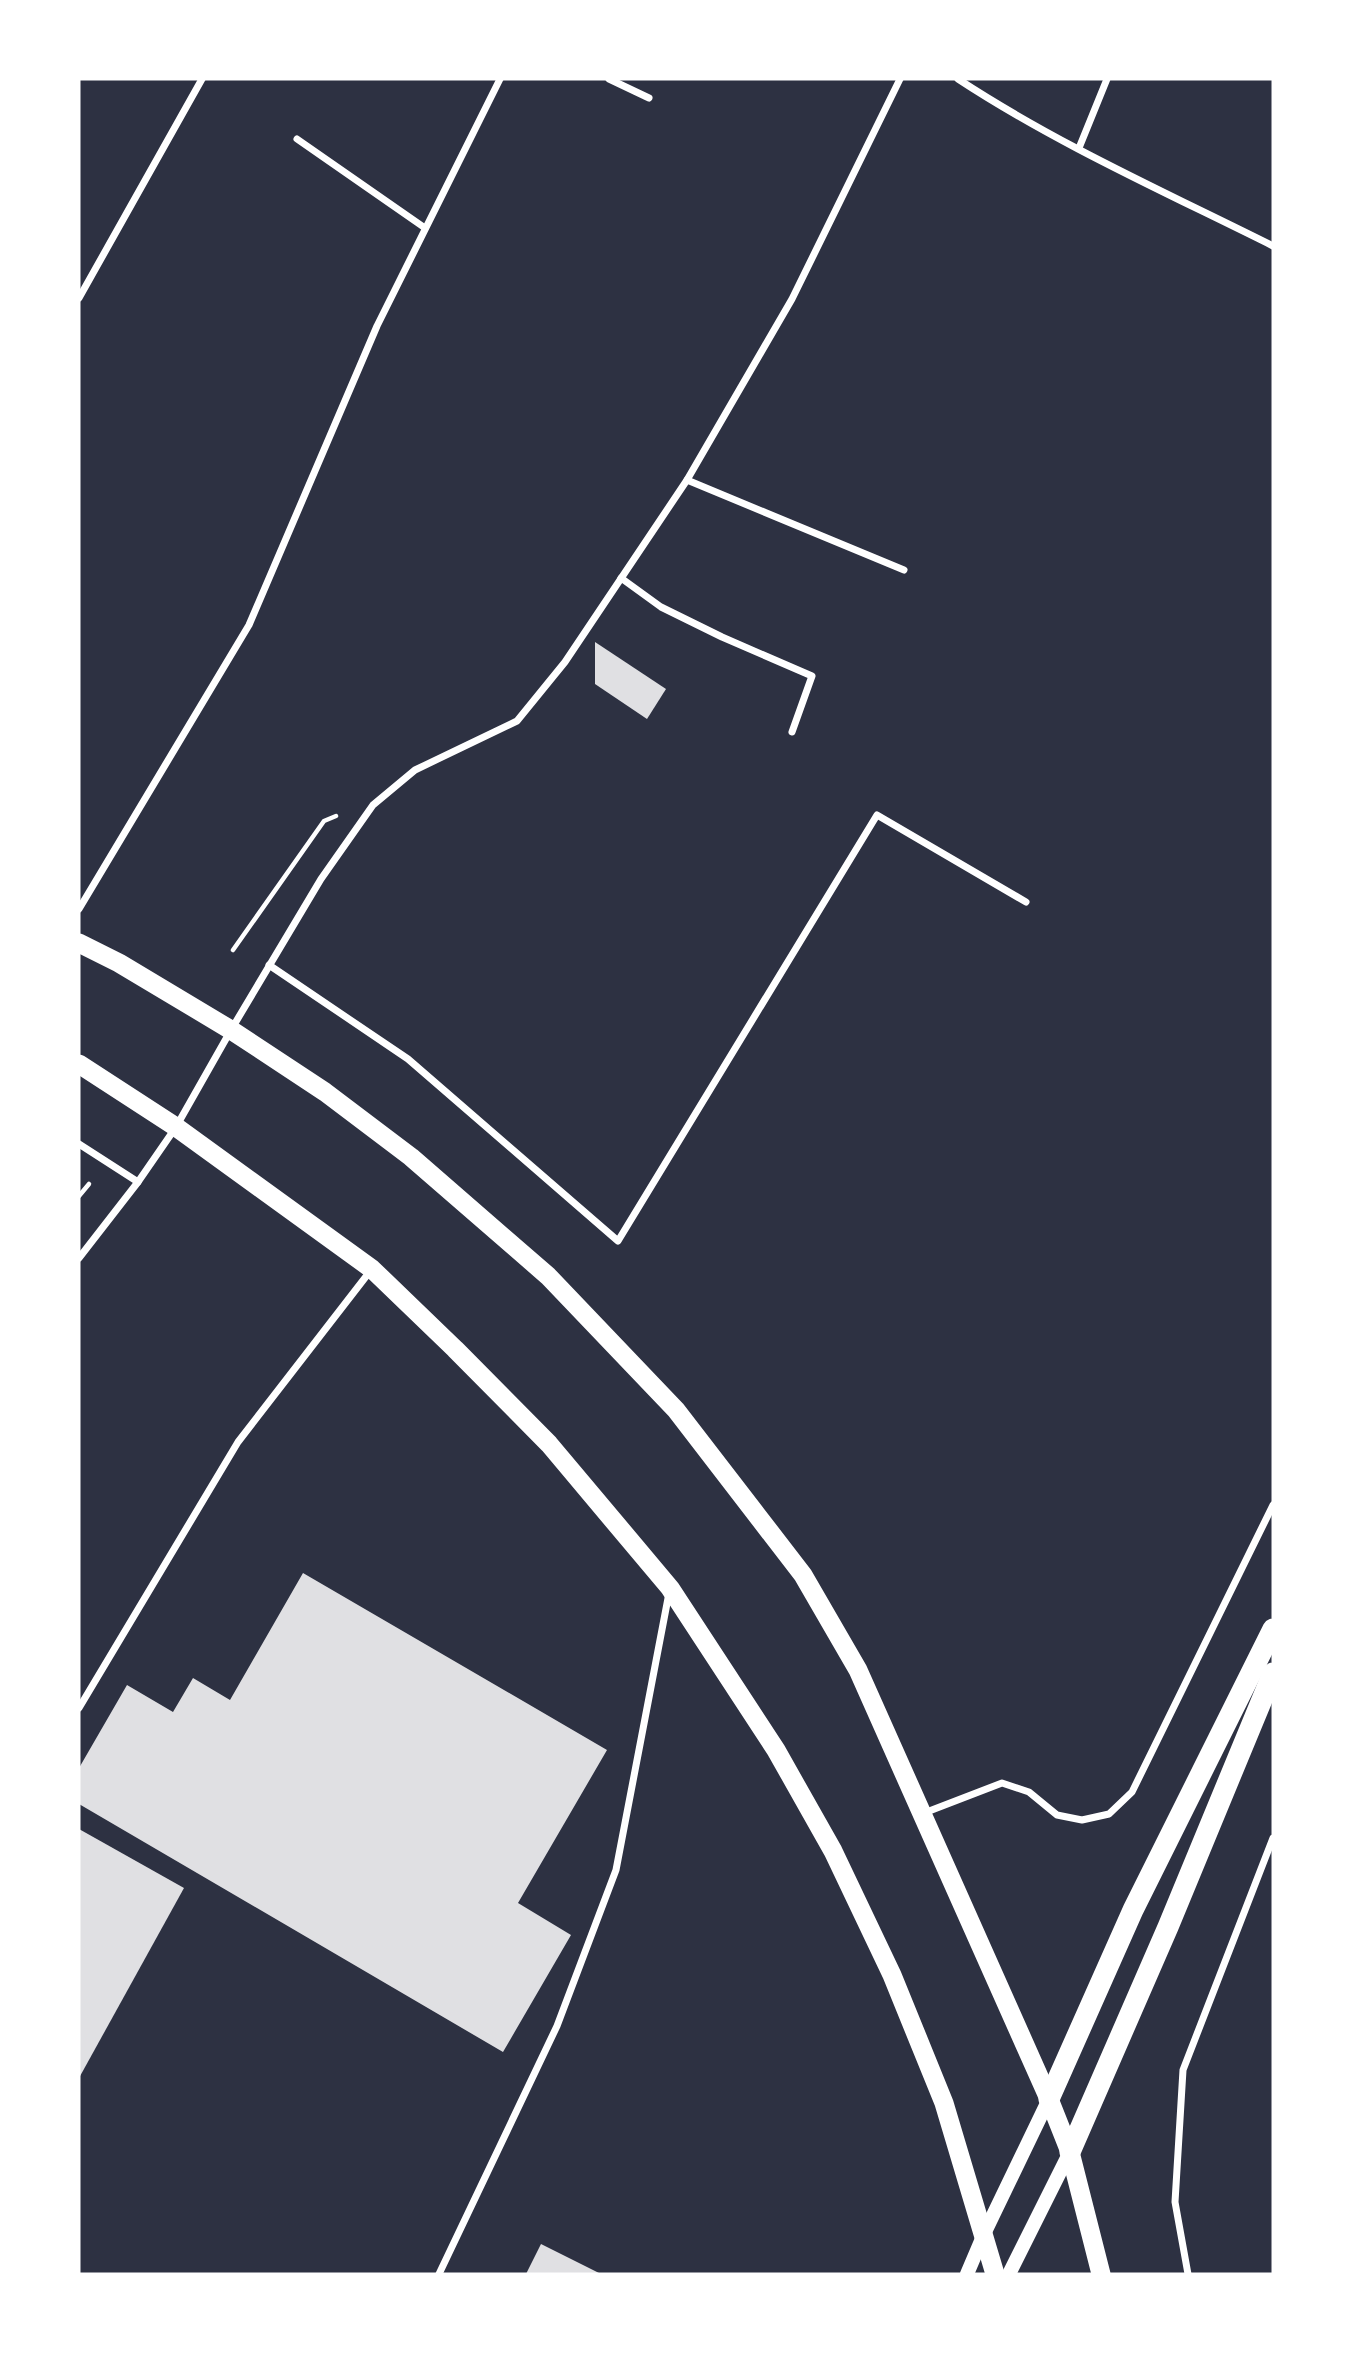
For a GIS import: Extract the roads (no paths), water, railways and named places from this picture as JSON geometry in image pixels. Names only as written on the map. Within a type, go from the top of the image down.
[{"type":"highway","points":[[79,943],[119,963],[230,1030],[325,1092],[411,1157],[548,1276],[676,1410],[803,1575],[858,1670],[1049,2099],[1070,2152],[1101,2274]]},
{"type":"highway","points":[[79,1064],[176,1127],[372,1269],[549,1444],[670,1588],[776,1750],[839,1864],[892,1975],[939,2091],[995,2274]]},
{"type":"highway","points":[[1049,2099],[1133,1910],[1273,1629]]},
{"type":"highway","points":[[1070,2152],[1168,1927],[1273,1673]]},
{"type":"main road","points":[[967,2274],[1049,2099]]},
{"type":"main road","points":[[1009,2274],[1070,2152]]},
{"type":"street","points":[[79,298],[202,79]]},
{"type":"street","points":[[79,909],[249,625],[377,326],[500,79]]},
{"type":"street","points":[[609,79],[649,98]]},
{"type":"street","points":[[79,1258],[138,1182],[176,1127],[230,1030],[321,879],[373,805],[415,770],[517,721],[565,662],[687,480],[792,299],[900,79]]},
{"type":"street","points":[[958,79],[990,100],[1079,148],[1273,246]]},
{"type":"street","points":[[1079,148],[1107,79]]},
{"type":"street","points":[[297,139],[425,228]]},
{"type":"street","points":[[687,480],[904,570]]},
{"type":"street","points":[[621,578],[661,607],[812,676],[792,732]]},
{"type":"street","points":[[270,965],[408,1059],[618,1241],[877,815],[1026,902]]},
{"type":"street","points":[[79,1144],[138,1182]]},
{"type":"street","points":[[79,1708],[238,1442],[372,1269]]},
{"type":"street","points":[[923,1813],[1002,1783],[1029,1793],[1057,1815],[1082,1820],[1109,1814],[1132,1791],[1273,1505]]},
{"type":"street","points":[[439,2274],[557,2026],[615,1870],[670,1588]]},
{"type":"street","points":[[1188,2274],[1175,2203],[1183,2070],[1273,1838]]}]
